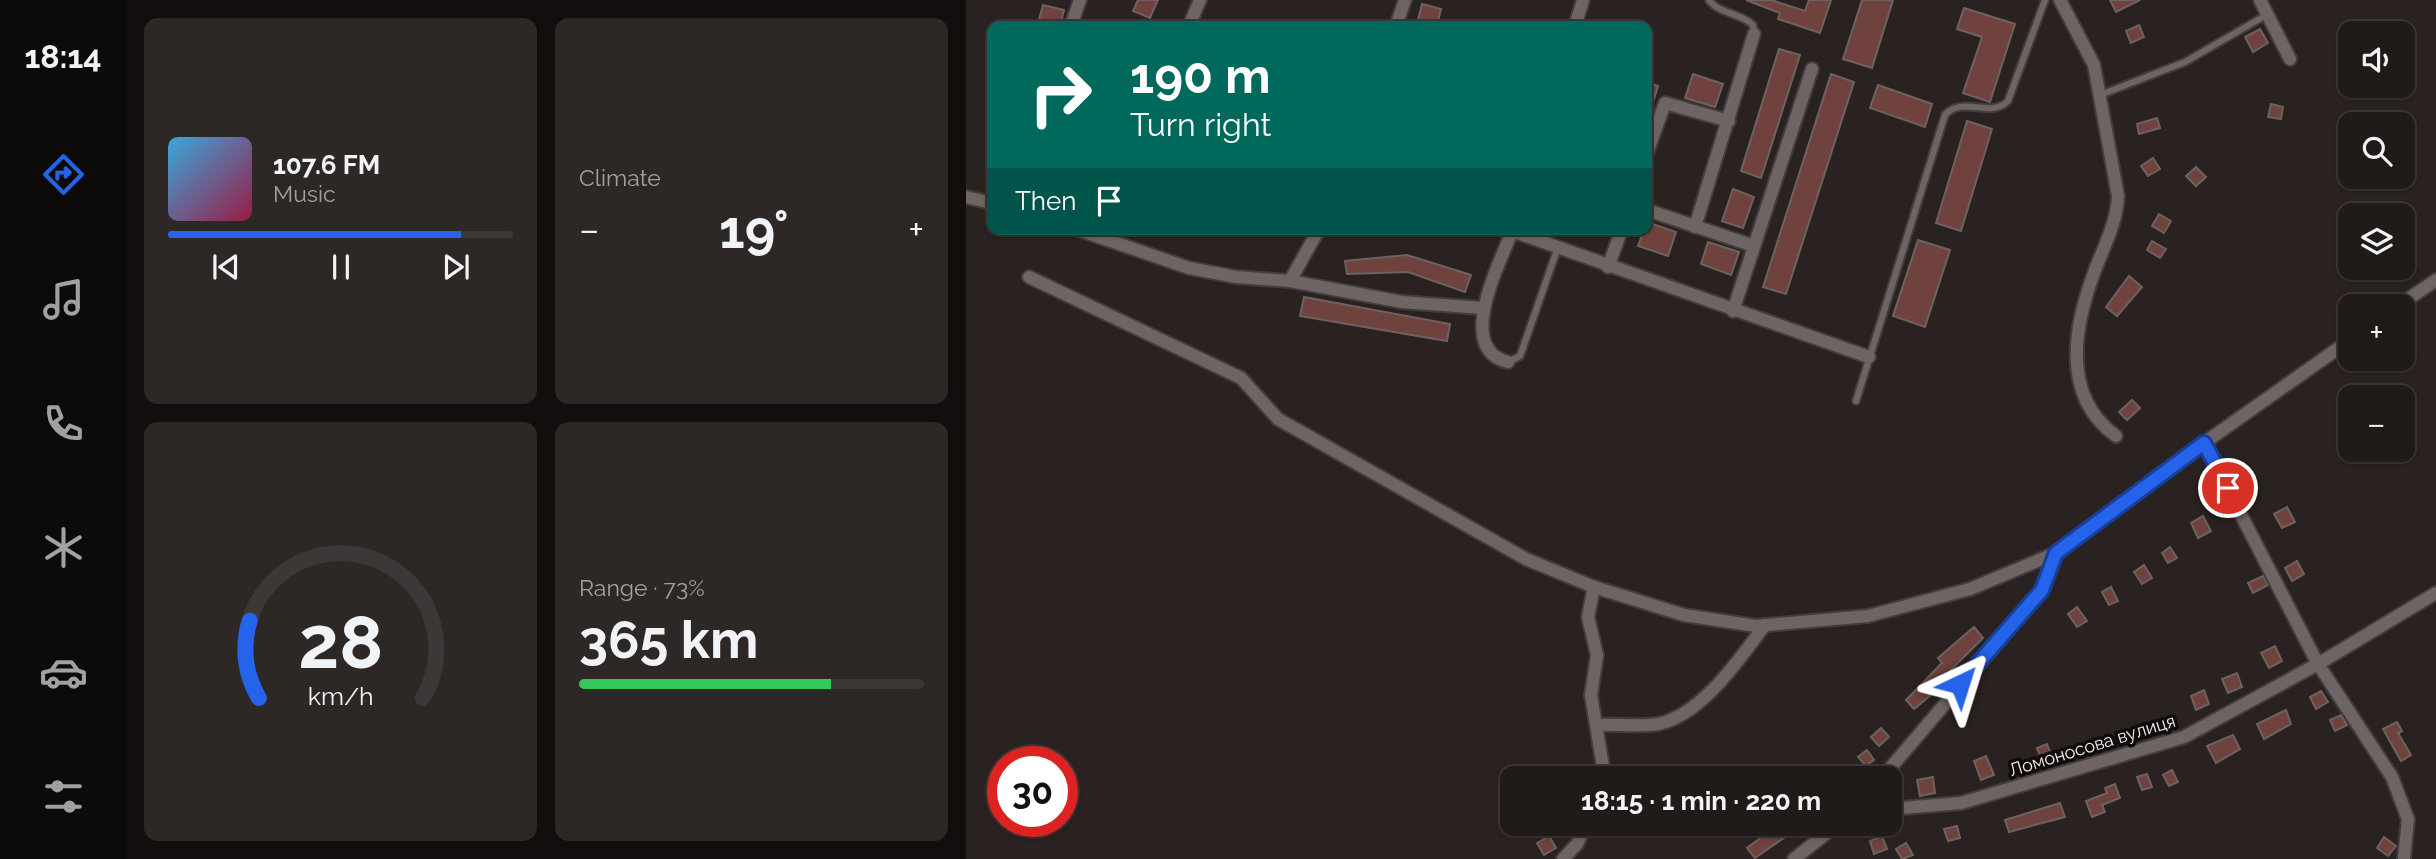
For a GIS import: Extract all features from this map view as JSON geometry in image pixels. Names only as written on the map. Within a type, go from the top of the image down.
[{"type":"street","points":[[1073,21],[1080,0]]},
{"type":"street","points":[[1191,21],[1200,0]]},
{"type":"street","points":[[1398,21],[1405,0]]},
{"type":"street","points":[[1577,21],[1583,0]]},
{"type":"street","points":[[2060,0],[2094,65],[2118,196],[2118,209],[2092,277],[2076,336],[2077,380],[2087,406],[2103,427],[2116,436]]},
{"type":"street","points":[[2260,0],[2290,59]]},
{"type":"street","points":[[1695,227],[1754,34]]},
{"type":"street","points":[[1733,311],[1812,69]]},
{"type":"street","points":[[1652,139],[1665,103],[1729,121]]},
{"type":"street","points":[[966,197],[987,202]]},
{"type":"street","points":[[1652,213],[1754,246]]},
{"type":"street","points":[[1107,235],[1189,268],[1236,277],[1290,281],[1402,302],[1482,308]]},
{"type":"street","points":[[1290,281],[1316,235]]},
{"type":"street","points":[[1508,362],[1489,350],[1482,308],[1510,235]]},
{"type":"street","points":[[1523,235],[1557,250],[1869,357]]},
{"type":"street","points":[[1608,267],[1620,235]]},
{"type":"street","points":[[1028,277],[1241,378],[1278,419],[1526,559],[1594,587],[1684,615],[1765,625],[1868,616],[1970,589],[2056,553],[2204,443],[2338,348]]},
{"type":"street","points":[[2415,294],[2436,280]]},
{"type":"street","points":[[2204,443],[2318,664],[2392,777],[2408,819],[2404,859]]},
{"type":"street","points":[[1892,766],[2042,590],[2056,553]]},
{"type":"street","points":[[1594,587],[1588,617],[1597,655],[1591,695],[1603,766]]},
{"type":"street","name":"Ломоносова вулиця","points":[[1902,809],[1961,803],[2183,737],[2318,664],[2436,593]]},
{"type":"street","points":[[1597,725],[1658,724],[1679,715],[1719,686],[1765,625]]},
{"type":"street","points":[[1563,859],[1581,836]]},
{"type":"street","points":[[1794,859],[1823,836]]},
{"type":"lane","points":[[1709,0],[1714,7],[1747,19],[1753,25],[1754,34]]},
{"type":"lane","points":[[1856,401],[1945,115],[1960,106],[1996,109],[2008,101],[2045,0]]},
{"type":"lane","points":[[2100,95],[2185,62],[2267,14]]},
{"type":"lane","points":[[1508,362],[1520,356],[1557,250]]},
{"type":"building","points":[[1138,0],[1158,0],[1150,18],[1133,11]]},
{"type":"building","points":[[1746,0],[1771,0],[1805,11],[1809,0],[1831,0],[1820,33],[1778,19],[1780,13]]},
{"type":"building","points":[[1862,0],[1893,0],[1872,68],[1843,59]]},
{"type":"building","points":[[2110,0],[2140,0],[2116,12]]},
{"type":"building","points":[[1422,4],[1441,9],[1438,21],[1418,20]]},
{"type":"building","points":[[1043,5],[1064,10],[1061,21],[1039,21]]},
{"type":"building","points":[[1964,8],[2015,24],[1990,102],[1963,93],[1982,37],[1957,29]]},
{"type":"building","points":[[2139,25],[2144,37],[2131,43],[2126,31]]},
{"type":"building","points":[[2260,29],[2268,43],[2253,52],[2245,37]]},
{"type":"building","points":[[1779,49],[1800,55],[1761,178],[1741,171]]},
{"type":"building","points":[[1693,74],[1723,84],[1715,107],[1685,98]]},
{"type":"building","points":[[1831,74],[1854,82],[1786,294],[1763,287]]},
{"type":"building","points":[[1652,84],[1658,86],[1652,105]]},
{"type":"building","points":[[1878,85],[1932,104],[1925,127],[1870,108]]},
{"type":"building","points":[[2271,104],[2283,107],[2281,119],[2268,117]]},
{"type":"building","points":[[2157,118],[2160,128],[2139,134],[2137,124]]},
{"type":"building","points":[[1967,121],[1992,129],[1961,231],[1936,223]]},
{"type":"building","points":[[2153,158],[2160,169],[2148,176],[2141,166]]},
{"type":"building","points":[[2196,167],[2206,177],[2196,186],[2186,176]]},
{"type":"building","points":[[1733,189],[1754,197],[1743,228],[1722,221]]},
{"type":"building","points":[[2159,214],[2171,221],[2164,233],[2152,226]]},
{"type":"building","points":[[1652,224],[1676,232],[1668,256],[1638,246],[1642,235],[1652,235]]},
{"type":"building","points":[[1918,240],[1950,250],[1925,327],[1893,316]]},
{"type":"building","points":[[2152,241],[2166,249],[2160,258],[2147,250]]},
{"type":"building","points":[[1708,242],[1739,252],[1731,275],[1701,264]]},
{"type":"building","points":[[1407,255],[1471,275],[1465,292],[1408,272],[1347,274],[1345,261]]},
{"type":"building","points":[[2129,276],[2142,287],[2117,316],[2106,307]]},
{"type":"building","points":[[1304,297],[1450,324],[1447,341],[1300,316]]},
{"type":"building","points":[[2132,400],[2140,408],[2127,420],[2119,412]]},
{"type":"building","points":[[2287,507],[2295,522],[2282,528],[2274,514]]},
{"type":"building","points":[[2203,516],[2211,531],[2198,538],[2191,523]]},
{"type":"building","points":[[2170,547],[2177,558],[2168,563],[2162,553]]},
{"type":"building","points":[[2297,561],[2304,574],[2292,581],[2285,568]]},
{"type":"building","points":[[2144,565],[2152,578],[2142,584],[2134,572]]},
{"type":"building","points":[[2263,576],[2268,585],[2253,593],[2248,583]]},
{"type":"building","points":[[2111,587],[2118,601],[2109,605],[2102,592]]},
{"type":"building","points":[[2077,607],[2087,621],[2077,627],[2068,614]]},
{"type":"building","points":[[1974,627],[1983,638],[1941,680],[1944,684],[1914,709],[1906,700],[1942,663],[1938,658]]},
{"type":"building","points":[[2275,646],[2282,661],[2269,668],[2261,653]]},
{"type":"building","points":[[2237,673],[2242,687],[2228,693],[2222,679]]},
{"type":"building","points":[[2204,690],[2209,704],[2196,710],[2191,696]]},
{"type":"building","points":[[2321,691],[2328,702],[2316,709],[2310,697]]},
{"type":"building","points":[[2286,710],[2291,724],[2264,739],[2257,724]]},
{"type":"building","points":[[2341,715],[2347,725],[2335,731],[2330,720]]},
{"type":"building","points":[[2397,722],[2402,731],[2398,733],[2411,755],[2401,761],[2383,729]]},
{"type":"building","points":[[1881,728],[1889,737],[1879,746],[1871,737]]},
{"type":"building","points":[[2233,735],[2240,749],[2216,763],[2207,746]]},
{"type":"building","points":[[2047,744],[2052,757],[2042,761],[2037,748]]},
{"type":"building","points":[[1867,750],[1874,760],[1866,766],[1858,757]]},
{"type":"building","points":[[1986,756],[1994,775],[1981,780],[1974,761]]},
{"type":"building","points":[[2172,770],[2178,782],[2169,786],[2163,775]]},
{"type":"building","points":[[2147,774],[2152,787],[2142,790],[2137,777]]},
{"type":"building","points":[[1933,777],[1935,793],[1920,796],[1917,780]]},
{"type":"building","points":[[2115,784],[2120,798],[2102,805],[2105,812],[2092,817],[2086,801],[2107,793],[2105,788]]},
{"type":"building","points":[[2060,803],[2065,817],[2009,832],[2005,820]]},
{"type":"building","points":[[1957,826],[1960,838],[1948,841],[1944,829]]},
{"type":"building","points":[[1549,836],[1556,848],[1544,855],[1537,843]]},
{"type":"building","points":[[1763,836],[1787,836],[1755,858],[1747,848]]},
{"type":"building","points":[[1882,836],[1887,849],[1874,854],[1870,841]]},
{"type":"building","points":[[2384,837],[2396,846],[2388,856],[2377,848]]},
{"type":"building","points":[[1906,843],[1913,855],[1902,859],[1896,849]]},
{"type":"route","points":[[1960,684],[2042,590],[2056,553],[2204,443],[2228,488]]}]
